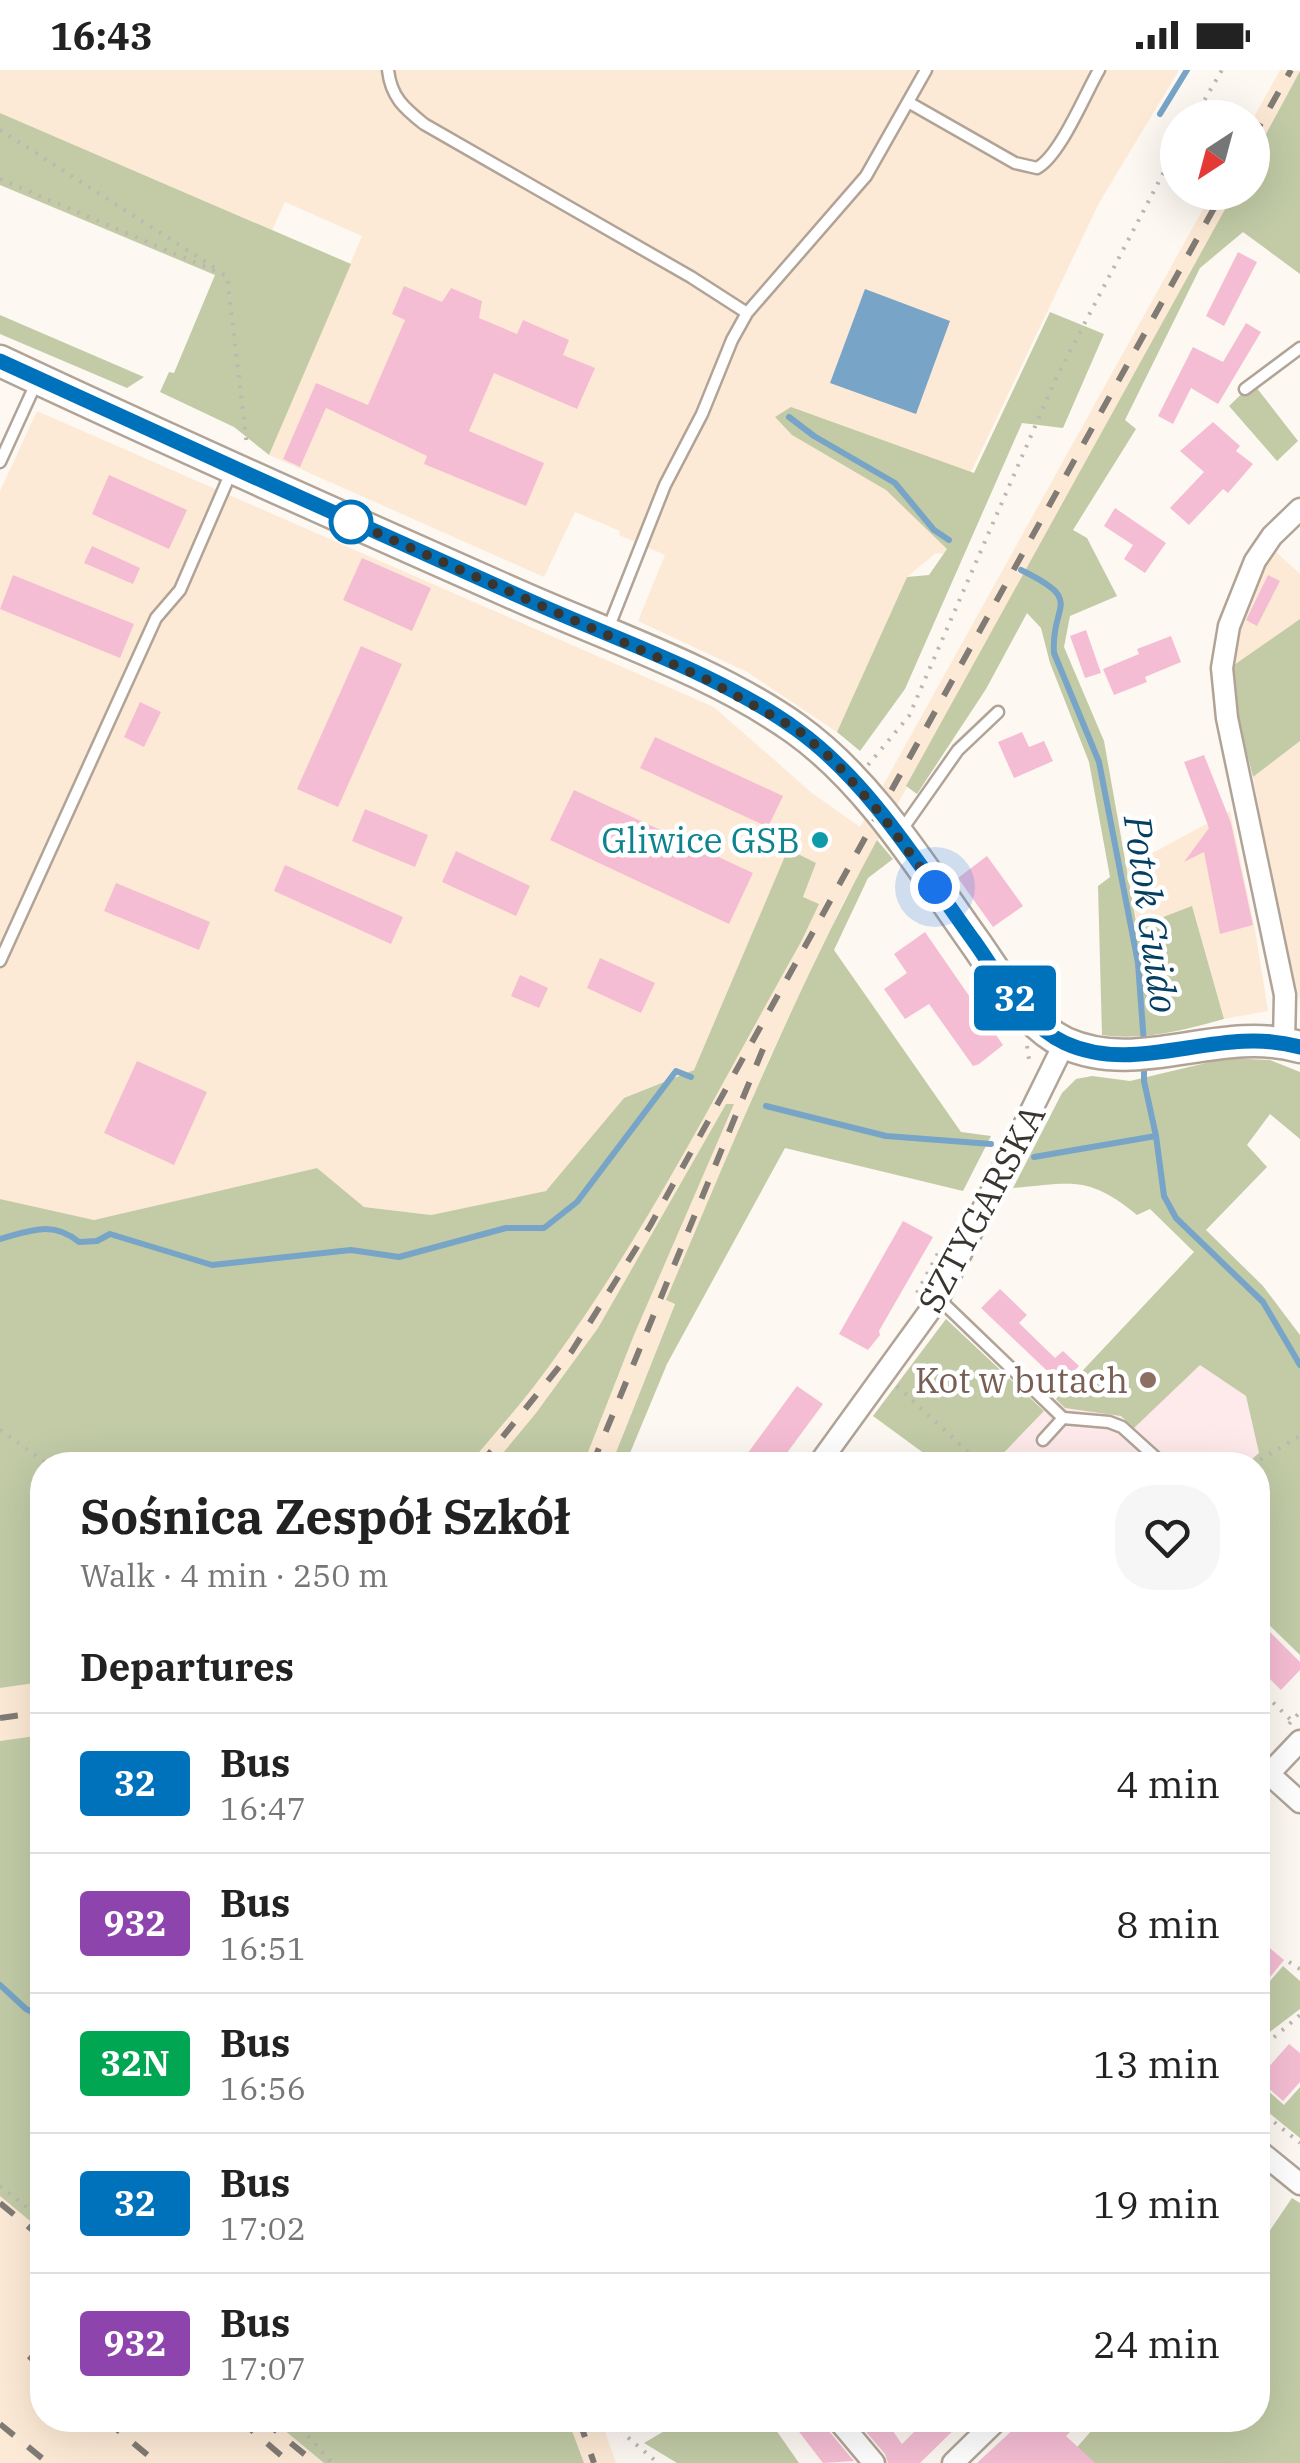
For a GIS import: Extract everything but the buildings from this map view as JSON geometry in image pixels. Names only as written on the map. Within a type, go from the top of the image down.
[{"type":"street","points":[[0,361],[240,460],[738,695],[798,730],[835,762],[897,836],[1038,1026],[1065,1042],[1099,1054],[1125,1056],[1231,1040],[1292,1045],[1228,718],[1222,668],[1229,626],[1255,561],[1272,536],[1300,510]]},
{"type":"street","name":"SZTYGARSKA","points":[[827,1452],[938,1298],[1065,1042]]},
{"type":"street","points":[[1270,1770],[1296,1731]]},
{"type":"street","points":[[1270,1784],[1300,1802]]},
{"type":"street","points":[[1270,2160],[1300,2184]]},
{"type":"street","points":[[848,2432],[874,2463]]},
{"type":"street","points":[[953,2463],[984,2432]]},
{"type":"lane","points":[[388,70],[400,105],[424,124],[691,276],[747,313]]},
{"type":"lane","points":[[606,634],[665,485],[747,313],[866,176],[926,70]]},
{"type":"lane","points":[[908,102],[1016,163],[1037,168],[1046,164],[1099,70]]},
{"type":"lane","points":[[1245,389],[1300,348]]},
{"type":"lane","points":[[0,462],[38,378]]},
{"type":"lane","points":[[0,961],[156,618],[180,590],[240,460]]},
{"type":"lane","points":[[897,836],[958,750],[998,712]]},
{"type":"lane","points":[[938,1298],[1064,1418],[1122,1426],[1150,1452]]},
{"type":"lane","points":[[1043,1440],[1064,1418]]},
{"type":"path","points":[[1204,100],[1222,70]]},
{"type":"path","points":[[0,130],[228,276]]},
{"type":"path","points":[[0,179],[228,276]]},
{"type":"path","points":[[863,771],[909,716],[1057,376],[1160,179]]},
{"type":"path","points":[[228,276],[240,460]]},
{"type":"path","points":[[1024,1035],[1030,1070]]},
{"type":"path","points":[[910,1307],[937,1254]]},
{"type":"path","points":[[893,1383],[968,1452]]},
{"type":"path","points":[[0,1430],[31,1452]]},
{"type":"path","points":[[1270,1453],[1300,1436]]},
{"type":"path","points":[[1270,1702],[1296,1731]]},
{"type":"path","points":[[1289,1962],[1300,1969]]},
{"type":"path","points":[[1270,2040],[1300,2014]]},
{"type":"path","points":[[1270,2119],[1300,2143]]},
{"type":"path","points":[[0,2186],[30,2210]]},
{"type":"path","points":[[305,2432],[332,2463]]},
{"type":"path","points":[[623,2432],[658,2463]]},
{"type":"shaded area","points":[[0,70],[1179,70],[1099,203],[952,512],[960,533],[946,554],[936,553],[907,577],[837,732],[747,672],[638,621],[665,555],[619,535],[620,531],[575,512],[544,577],[269,455],[362,236],[285,202],[272,230],[0,113]]},
{"type":"shaded area","points":[[1280,70],[1300,71],[1270,127],[1270,100],[1263,100]]},
{"type":"shaded area","points":[[1203,210],[1225,210],[842,905],[770,1057],[667,1300],[675,1303],[616,1452],[588,1452],[733,1104],[726,1104],[598,1328],[536,1413],[504,1452],[479,1452],[556,1357],[605,1281],[801,942],[818,904],[803,898],[816,863],[788,850],[694,1070],[624,1098],[547,1191],[431,1215],[364,1207],[317,1168],[94,1220],[0,1199],[0,491],[37,411],[714,707],[812,793],[860,827]]},
{"type":"shaded area","points":[[1274,550],[1300,574],[1300,619],[1234,665],[1240,625]]},
{"type":"shaded area","points":[[1300,741],[1300,1001],[1281,928],[1253,777]]},
{"type":"shaded area","points":[[1230,811],[1268,1011],[1224,1019],[1192,907],[1138,928],[1127,867]]},
{"type":"shaded area","name":"Kot w butach","points":[[1133,1319],[1246,1396],[1259,1452],[1005,1452]]},
{"type":"shaded area","points":[[30,1684],[30,1737],[0,1741],[0,1688]]},
{"type":"shaded area","points":[[0,2196],[30,2221],[30,2432],[287,2432],[324,2463],[0,2463]]},
{"type":"shaded area","points":[[572,2432],[605,2432],[616,2463],[584,2463]]},
{"type":"green space","points":[[1300,71],[1300,274],[1243,232],[1200,268],[1125,420],[1136,429],[1073,530],[1087,538],[1117,596],[1070,616],[1064,647],[1104,741],[1137,927],[1192,906],[1224,1019],[1148,1035],[1102,1035],[1098,886],[1110,877],[1089,762],[1050,663],[1041,628],[1027,613],[986,689],[917,794],[906,786],[1225,210],[1270,210],[1270,127]]},
{"type":"green space","points":[[0,113],[351,264],[269,455],[234,427],[160,392],[169,372],[174,373],[215,275],[0,185]]},
{"type":"green space","points":[[1050,312],[1104,334],[1063,428],[1022,423],[905,689],[860,751],[837,732],[907,577],[929,575],[947,549],[886,490],[792,435],[775,417],[791,407],[974,473]]},
{"type":"green space","points":[[0,315],[144,377],[127,388],[0,334]]},
{"type":"green space","points":[[1253,383],[1298,441],[1277,461],[1229,406]]},
{"type":"green space","points":[[1300,619],[1300,741],[1253,777],[1235,707],[1234,665]]},
{"type":"green space","points":[[877,840],[893,859],[868,878],[834,950],[961,1132],[991,1136],[963,1191],[785,1148],[667,1364],[630,1452],[616,1452],[675,1304],[666,1300],[792,1010]]},
{"type":"green space","points":[[788,849],[816,863],[803,897],[819,904],[684,1154],[589,1309],[545,1372],[479,1452],[30,1452],[30,1684],[0,1688],[0,1199],[94,1220],[317,1168],[364,1207],[431,1215],[546,1191],[624,1098],[694,1070]]},
{"type":"green space","points":[[1227,1058],[1270,1060],[1300,1072],[1300,1139],[1270,1114],[1247,1145],[1267,1167],[1206,1230],[1263,1286],[1300,1335],[1300,1655],[1270,1626],[1270,1452],[1259,1452],[1246,1396],[1200,1365],[1134,1428],[1121,1416],[1065,1408],[1056,1399],[1194,1252],[1150,1209],[1137,1215],[1092,1188],[1066,1184],[1013,1188],[1062,1093],[1076,1079],[1092,1076],[1130,1081]]},
{"type":"green space","points":[[726,1104],[734,1104],[588,1452],[504,1452],[598,1328]]},
{"type":"green space","points":[[946,1319],[1044,1411],[1005,1452],[922,1452],[873,1416]]},
{"type":"green space","points":[[30,1737],[30,2221],[0,2196],[0,1741]]},
{"type":"green space","points":[[1283,1966],[1300,1981],[1300,2009],[1270,2032],[1270,1981]]},
{"type":"green space","points":[[1300,2087],[1300,2138],[1270,2114],[1270,2093],[1284,2105]]},
{"type":"green space","points":[[1292,2198],[1300,2203],[1300,2463],[1063,2463],[1090,2432],[1270,2432],[1270,2230]]},
{"type":"green space","points":[[287,2432],[572,2432],[584,2463],[324,2463]]},
{"type":"green space","points":[[663,2432],[777,2432],[799,2463],[677,2463],[644,2443]]},
{"type":"water","points":[[865,289],[950,321],[916,414],[830,383]]},
{"type":"waterway","points":[[1169,100],[1187,70]]},
{"type":"waterway","name":"Potok Guido","points":[[789,417],[895,483],[934,530],[949,540]]},
{"type":"waterway","name":"Potok Guido","points":[[1021,570],[1053,589],[1059,597],[1054,653],[1099,762],[1138,963],[1144,1044]]},
{"type":"waterway","name":"Potok Guido","points":[[1144,1061],[1164,1196],[1176,1218],[1263,1302],[1300,1365]]},
{"type":"waterway","points":[[0,1239],[41,1229],[59,1231],[79,1242],[97,1241],[110,1234],[212,1265],[351,1250],[399,1257],[506,1228],[544,1228],[577,1202],[676,1071],[691,1077]]},
{"type":"waterway","points":[[766,1106],[886,1136],[991,1144]]},
{"type":"waterway","points":[[1034,1157],[1156,1136]]},
{"type":"waterway","points":[[0,1985],[30,2011]]},
{"type":"railway","points":[[1270,107],[1291,70]]},
{"type":"railway","points":[[490,1452],[572,1351],[650,1226],[1213,210]]},
{"type":"railway","points":[[597,1452],[763,1049]]},
{"type":"railway","points":[[0,1718],[30,1714]]},
{"type":"railway","points":[[0,2203],[30,2228]]},
{"type":"railway","points":[[0,2424],[48,2463]]},
{"type":"railway","points":[[120,2432],[157,2463]]},
{"type":"railway","points":[[254,2432],[290,2463]]},
{"type":"railway","points":[[278,2432],[315,2463]]},
{"type":"railway","points":[[583,2432],[594,2463]]},
{"type":"bus line","name":"32","points":[[0,361],[284,493],[704,678],[798,730],[835,762],[880,813],[1038,1026],[1065,1042],[1099,1054],[1125,1056],[1231,1040],[1261,1040],[1300,1047]]},
{"type":"place","name":"Gliwice GSB","points":[[820,840]]},
{"type":"place","name":"Kot w butach","points":[[1148,1380]]},
{"type":"route","points":[[351,522],[348,520],[704,678],[798,730],[835,762],[880,813],[935,887]]}]
